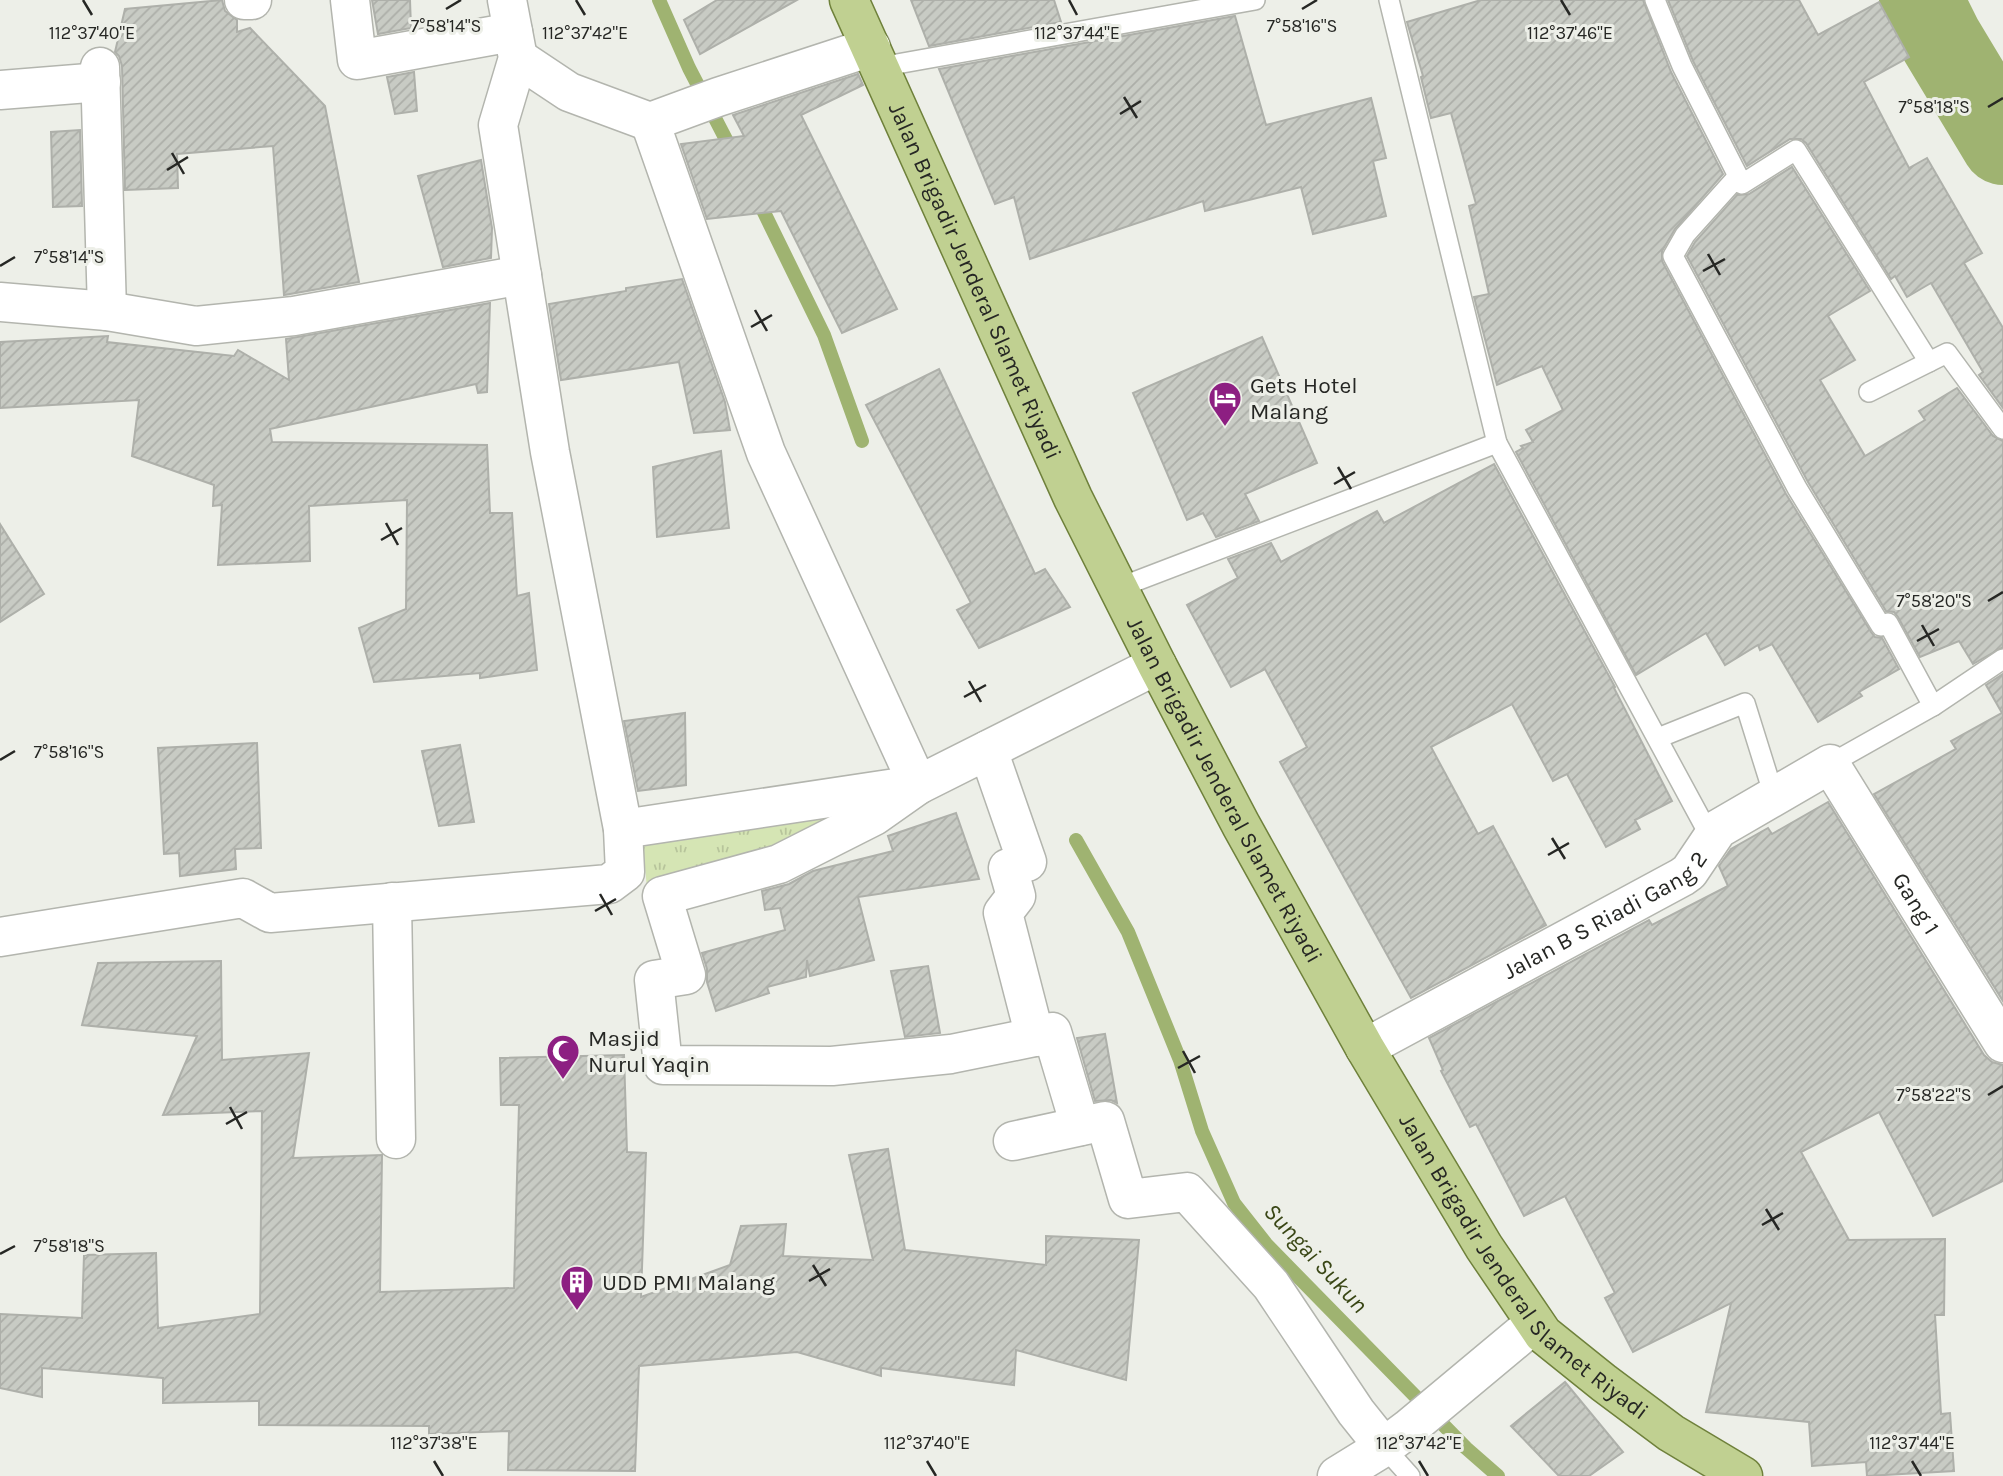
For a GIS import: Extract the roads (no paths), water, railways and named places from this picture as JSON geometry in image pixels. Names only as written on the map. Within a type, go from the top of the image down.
[{"type":"main road","name":"Jalan Brigadir Jenderal Slamet Riyadi","points":[[849,0],[1073,498],[1157,665],[1241,825],[1365,1048],[1484,1247],[1544,1334],[1652,1418],[1743,1476]]},
{"type":"street","points":[[244,0],[252,0]]},
{"type":"street","points":[[349,0],[357,60],[513,30]]},
{"type":"street","points":[[513,30],[569,92],[650,122],[705,102],[875,57]]},
{"type":"street","points":[[0,937],[243,898],[270,914],[609,884],[625,872],[623,829],[553,466],[498,125],[513,30]]},
{"type":"street","points":[[0,90],[100,74],[107,311]]},
{"type":"street","points":[[502,106],[569,92]]},
{"type":"street","points":[[650,122],[765,453],[918,785]]},
{"type":"street","points":[[0,302],[107,311],[196,326],[294,316],[522,275]]},
{"type":"street","points":[[1080,1126],[1052,1032],[951,1054],[832,1066],[663,1065],[653,980],[686,975],[662,896],[779,864],[874,816],[918,785],[1157,665]]},
{"type":"street","points":[[988,750],[1027,862],[1008,868],[1016,896],[1003,913],[1035,1037]]},
{"type":"street","name":"Jalan B S Riadi Gang 2","points":[[1365,1048],[1689,873],[1718,830],[1830,764]]},
{"type":"street","name":"Gang 1","points":[[1830,764],[2003,1043]]},
{"type":"street","points":[[623,829],[918,785]]},
{"type":"street","points":[[392,902],[396,1139]]},
{"type":"street","points":[[1013,1141],[1105,1121],[1128,1199],[1187,1192],[1271,1285],[1356,1412],[1396,1438]]},
{"type":"street","points":[[1337,1476],[1396,1438],[1535,1323]]},
{"type":"lane","points":[[875,57],[1255,0]]},
{"type":"lane","points":[[1389,0],[1497,443],[1712,838]]},
{"type":"lane","points":[[1655,0],[1682,66],[1742,184],[1796,150],[1929,362]]},
{"type":"lane","points":[[1738,176],[1685,235],[1673,257],[1797,488],[1881,626],[1888,622],[1933,706]]},
{"type":"lane","points":[[1869,392],[1947,353],[2003,429]]},
{"type":"lane","points":[[1118,588],[1497,443]]},
{"type":"lane","points":[[1830,764],[1933,706],[2003,659]]},
{"type":"lane","points":[[1658,738],[1745,703],[1774,796]]},
{"type":"lane","points":[[1396,1438],[1410,1476]]},
{"type":"waterway","points":[[659,0],[689,68],[733,153]]},
{"type":"waterway","points":[[1921,0],[1941,40],[2003,143]]},
{"type":"waterway","points":[[756,196],[824,335],[862,441]]},
{"type":"waterway","name":"Sungai Sukun","points":[[1076,840],[1128,932],[1180,1060],[1202,1131],[1234,1203],[1267,1245],[1466,1448],[1498,1476]]},
{"type":"place","name":"Gets Hotel Malang","points":[[1225,428]]},
{"type":"place","name":"Masjid Nurul Yaqin","points":[[563,1081]]},
{"type":"place","name":"UDD PMI Malang","points":[[577,1312]]}]
